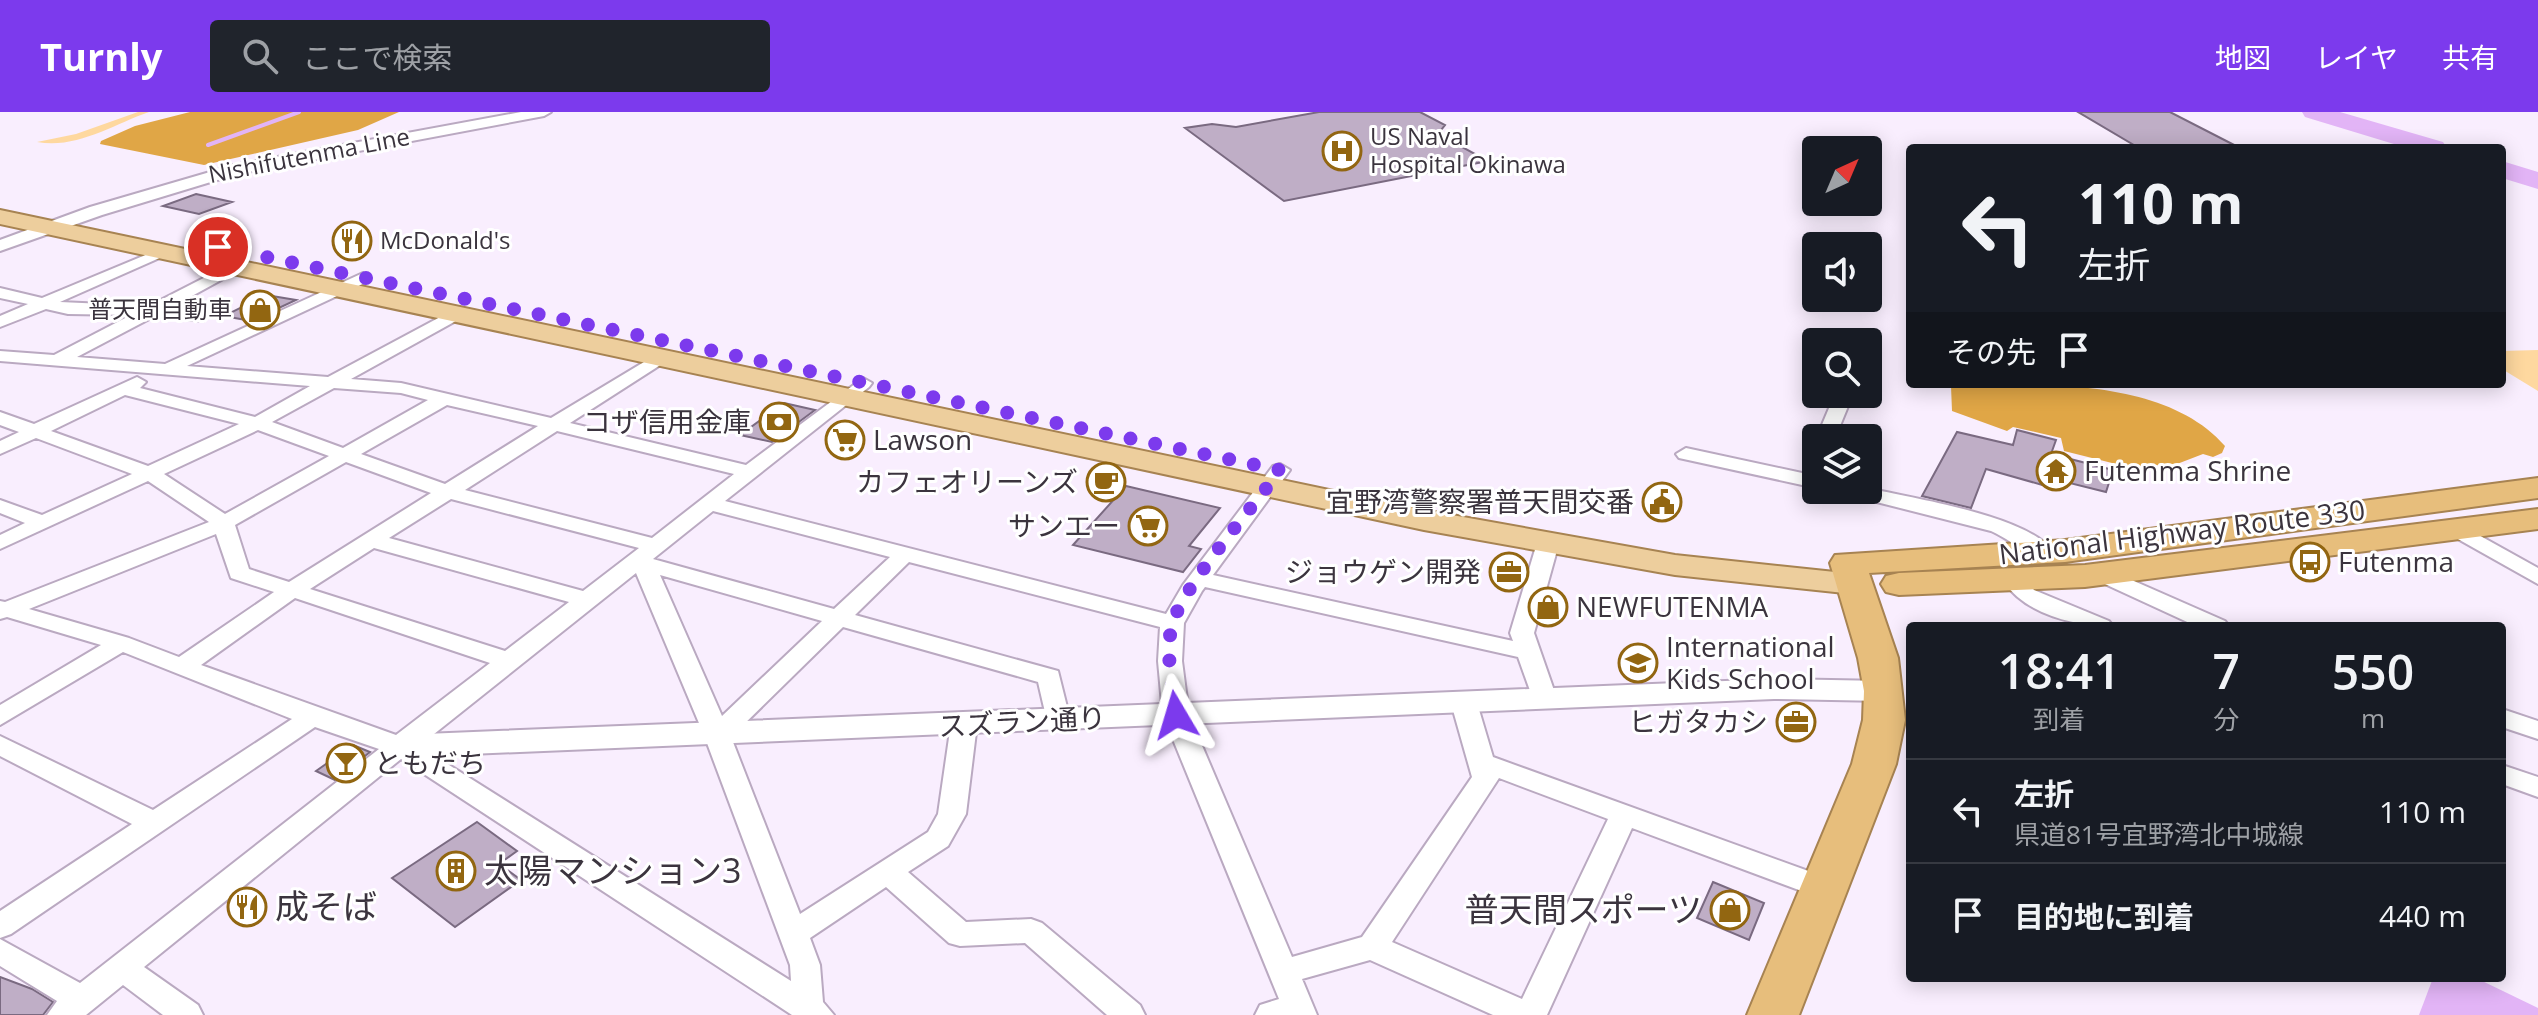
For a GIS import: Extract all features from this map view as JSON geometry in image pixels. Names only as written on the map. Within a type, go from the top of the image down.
[{"type":"highway","name":"National Highway Route 330","points":[[1851,574],[2536,497]]},
{"type":"highway","name":"National Highway Route 330","points":[[1851,574],[2015,582],[2102,574],[2457,529],[2536,497]]},
{"type":"highway","points":[[1773,1015],[1874,764],[1884,720],[1884,691],[1875,647],[1851,574]]},
{"type":"main road","points":[[0,202],[352,284],[1273,479],[1548,543],[1690,567],[1851,574]]},
{"type":"main road","points":[[0,217],[237,267],[352,284],[457,313],[659,358],[853,391]]},
{"type":"main road","points":[[1273,479],[1755,555],[1851,574]]},
{"type":"street","name":"Nishifutenma Line","points":[[0,246],[192,180],[262,163],[544,112]]},
{"type":"street","points":[[0,322],[165,252]]},
{"type":"street","points":[[59,360],[237,267]]},
{"type":"street","points":[[0,448],[352,284]]},
{"type":"street","points":[[0,293],[68,309],[151,311],[197,317]]},
{"type":"street","points":[[0,543],[257,423],[457,313]]},
{"type":"street","points":[[0,356],[401,388],[751,472]]},
{"type":"street","points":[[184,665],[289,592],[445,491],[659,358]]},
{"type":"street","points":[[124,389],[257,423],[445,491],[658,546]]},
{"type":"street","points":[[0,951],[73,1008],[400,746],[639,562],[853,391]]},
{"type":"street","points":[[2,610],[224,523],[442,400]]},
{"type":"street","points":[[0,418],[150,474],[224,523],[239,573],[289,592],[511,661]]},
{"type":"street","points":[[1686,454],[1802,476]]},
{"type":"street","points":[[1273,479],[1199,579],[1172,623],[1170,661],[1176,715],[1282,972],[1290,1012]]},
{"type":"street","points":[[1882,497],[1998,526],[2020,535],[2043,552]]},
{"type":"street","points":[[711,504],[1172,623]]},
{"type":"street","points":[[0,506],[43,523]]},
{"type":"street","points":[[2457,529],[2538,577]]},
{"type":"street","points":[[370,540],[589,600]]},
{"type":"street","points":[[1545,699],[1522,633],[1548,543]]},
{"type":"street","points":[[717,735],[905,554]]},
{"type":"street","points":[[639,562],[1049,677],[1057,719]]},
{"type":"street","points":[[639,562],[653,581],[717,735],[805,965],[808,1012]]},
{"type":"street","points":[[2102,574],[2163,605],[2207,622]]},
{"type":"street","points":[[1199,579],[1528,652]]},
{"type":"street","points":[[2015,582],[2026,595],[2091,622]]},
{"type":"street","points":[[2,610],[121,643],[312,717],[400,746],[808,1012]]},
{"type":"street","points":[[0,716],[121,643]]},
{"type":"street","name":"スズラン通り","points":[[400,746],[1774,689],[1884,691]]},
{"type":"street","points":[[1372,947],[1486,778],[1485,766],[1464,703]]},
{"type":"street","points":[[0,926],[312,717]]},
{"type":"street","points":[[2506,719],[2538,730]]},
{"type":"street","points":[[793,934],[938,839],[952,814],[964,724]]},
{"type":"street","points":[[0,745],[153,822]]},
{"type":"street","points":[[1485,766],[1497,767],[1823,888]]},
{"type":"street","points":[[2506,775],[2538,787]]},
{"type":"street","points":[[1531,1015],[1624,814]]},
{"type":"street","points":[[887,871],[960,934],[1031,931],[1129,1015]]},
{"type":"street","points":[[1282,972],[1372,947],[1525,1015]]},
{"type":"street","points":[[123,968],[187,1015]]},
{"type":"shaded area","points":[[138,112],[149,112],[80,139],[37,142],[76,134]]},
{"type":"shaded area","points":[[190,112],[399,112],[358,130],[204,165],[100,144],[135,126]]},
{"type":"shaded area","points":[[2538,350],[2538,391],[2506,371],[2506,351]]},
{"type":"shaded area","points":[[1951,388],[2103,390],[2171,408],[2200,424],[2225,446],[2222,453],[2213,457],[2203,454],[2177,464],[2128,467],[2064,451],[2061,438],[2013,427],[2007,431],[1952,411]]},
{"type":"shaded area","points":[[2431,982],[2484,982],[2538,1008],[2538,1015],[2419,1015]]},
{"type":"building","name":"US Naval Hospital Okinawa","points":[[1319,112],[1420,112],[1445,125],[1438,134],[1488,161],[1284,201],[1185,128],[1212,124],[1236,127]]},
{"type":"building","points":[[2078,112],[2170,112],[2232,144],[2132,144]]},
{"type":"building","points":[[196,194],[232,202],[199,214],[163,206]]},
{"type":"building","name":"普天間自動車","points":[[266,295],[296,300],[251,321],[224,316]]},
{"type":"building","name":"コザ信用金庫","points":[[784,403],[815,410],[772,442],[740,435]]},
{"type":"building","name":"Futenma Shrine","points":[[2017,430],[2056,440],[2051,454],[2113,470],[2106,492],[2066,482],[2062,486],[2048,483],[2046,486],[1986,469],[1971,508],[1922,496],[1957,432],[2013,445]]},
{"type":"building","name":"サンエー","points":[[1126,486],[1220,508],[1189,546],[1201,549],[1183,572],[1073,545]]},
{"type":"building","name":"宜野湾警察署普天間交番","points":[[1651,489],[1677,494],[1673,515],[1647,510]]},
{"type":"building","name":"ともだち","points":[[353,745],[370,752],[335,780],[316,771]]},
{"type":"building","name":"太陽マンション3","points":[[477,822],[517,851],[499,864],[521,880],[455,927],[392,878]]},
{"type":"building","name":"普天間スポーツ","points":[[1713,882],[1764,903],[1749,940],[1697,918]]},
{"type":"building","points":[[0,977],[32,989],[53,1002],[43,1015],[0,1015]]},
{"type":"waterway","points":[[208,145],[299,112]]},
{"type":"waterway","points":[[2314,112],[2421,144]]},
{"type":"waterway","points":[[2506,170],[2538,181]]},
{"type":"place","name":"US Naval Hospital Okinawa","points":[[1342,151]]},
{"type":"place","name":"McDonald's","points":[[352,241]]},
{"type":"place","name":"普天間自動車","points":[[260,310]]},
{"type":"place","name":"コザ信用金庫","points":[[779,422]]},
{"type":"place","name":"Lawson","points":[[845,440]]},
{"type":"place","name":"Futenma Shrine","points":[[2056,471]]},
{"type":"place","name":"カフェオリーンズ","points":[[1106,482]]},
{"type":"place","name":"宜野湾警察署普天間交番","points":[[1662,502]]},
{"type":"place","name":"サンエー","points":[[1148,526]]},
{"type":"place","name":"Futenma","points":[[2310,562]]},
{"type":"place","name":"ジョウゲン開発","points":[[1509,572]]},
{"type":"place","name":"NEWFUTENMA","points":[[1548,607]]},
{"type":"place","name":"International Kids School","points":[[1638,663]]},
{"type":"place","name":"ヒガタカシ","points":[[1796,722]]},
{"type":"place","name":"ともだち","points":[[346,763]]},
{"type":"place","name":"太陽マンション3","points":[[456,871]]},
{"type":"place","name":"成そば","points":[[247,907]]},
{"type":"place","name":"普天間スポーツ","points":[[1730,910]]},
{"type":"route","points":[[218,247],[1280,470],[1191,590],[1172,623],[1170,661],[1176,715]]}]
